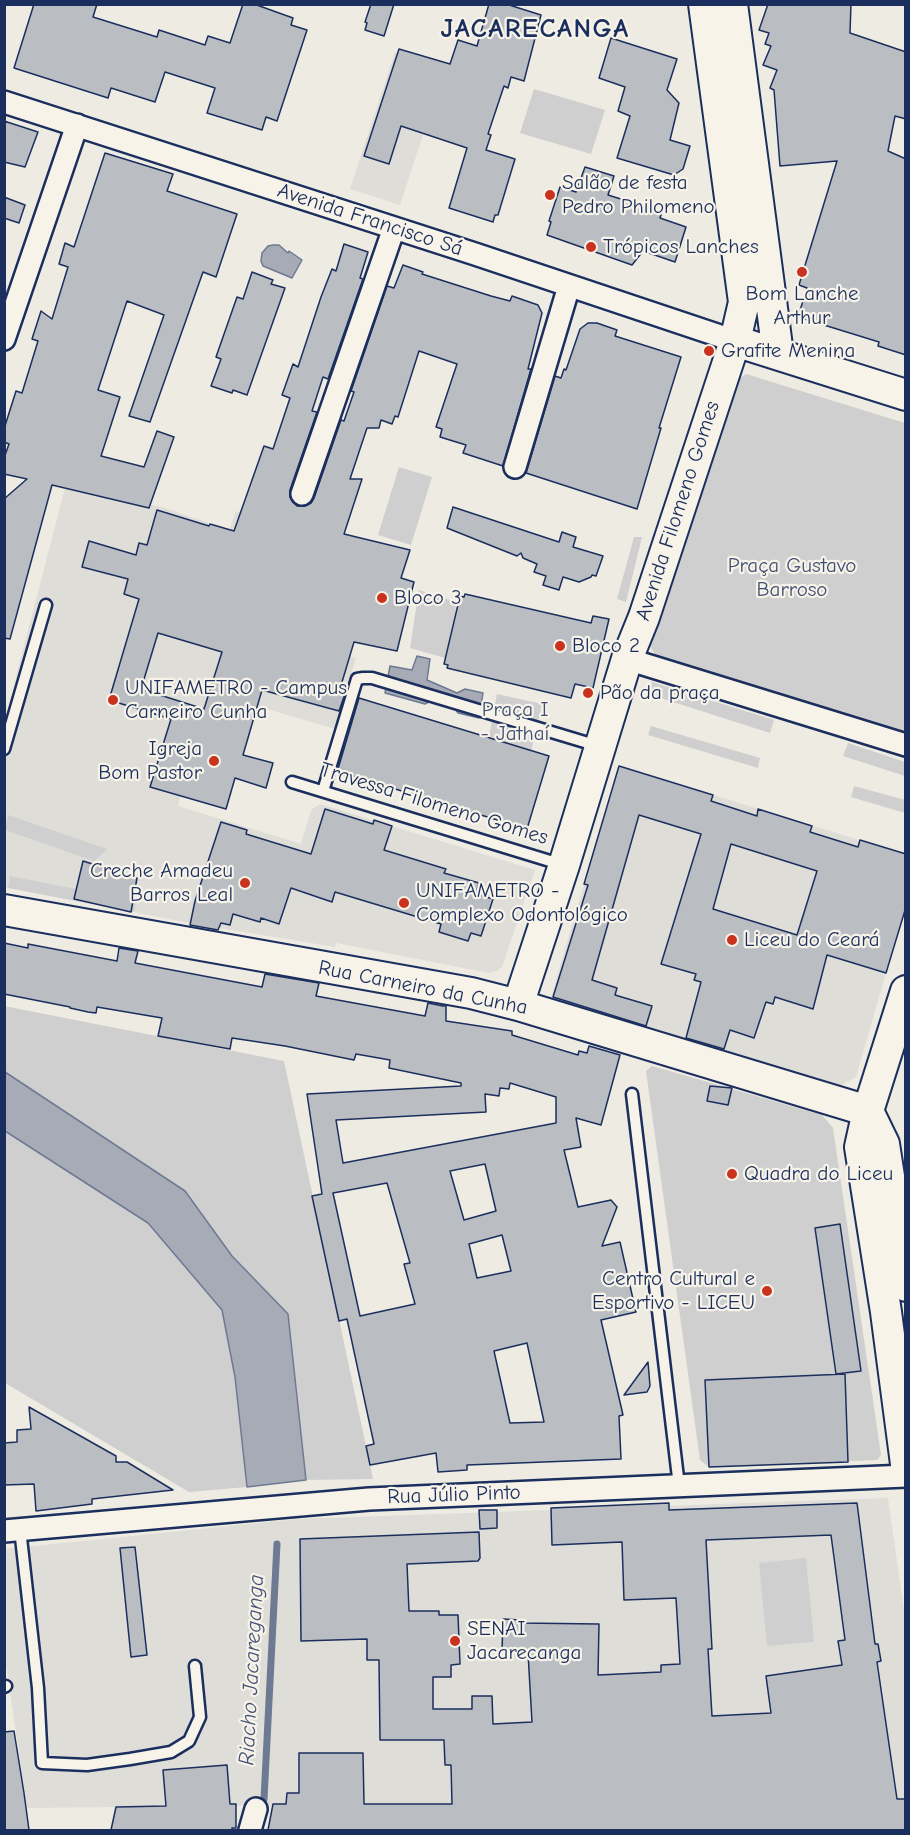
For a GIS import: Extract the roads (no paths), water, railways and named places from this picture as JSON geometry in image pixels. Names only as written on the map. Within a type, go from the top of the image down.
[{"type":"street","name":"Avenida Filomeno Gomes","points":[[518,1005],[564,865],[627,659],[644,617],[735,341],[744,302],[704,4]]},
{"type":"street","points":[[732,4],[778,354]]},
{"type":"street","name":"Avenida Francisco Sá","points":[[4,102],[735,341]]},
{"type":"street","points":[[4,339],[77,125]]},
{"type":"street","points":[[302,494],[394,228]]},
{"type":"street","points":[[515,467],[569,286]]},
{"type":"street","points":[[735,341],[906,395]]},
{"type":"street","points":[[627,659],[906,746]]},
{"type":"street","name":"Rua Carneiro da Cunha","points":[[4,910],[471,993],[518,1005],[868,1111]]},
{"type":"street","points":[[906,991],[868,1111],[861,1147],[906,1464]]},
{"type":"street","points":[[868,1111],[884,1144],[906,1286]]},
{"type":"street","name":"Rua Júlio Pinto","points":[[12,1530],[369,1498],[906,1476]]},
{"type":"street","points":[[250,1830],[256,1809]]},
{"type":"lane","points":[[4,749],[46,604]]},
{"type":"lane","points":[[323,791],[357,679],[363,678],[372,678],[599,747]]},
{"type":"lane","name":"Travessa Filomeno Gomes","points":[[292,782],[564,865]]},
{"type":"lane","points":[[632,1094],[679,1486]]},
{"type":"lane","points":[[12,1530],[38,1688],[42,1763],[87,1765],[130,1759],[171,1752],[189,1741],[200,1717],[195,1666]]},
{"type":"waterway","name":"Riacho Jacareganga","points":[[264,1799],[277,1544]]},
{"type":"place","name":"Salão de festa Pedro Philomeno","points":[[550,195]]},
{"type":"place","name":"Trópicos Lanches","points":[[591,247]]},
{"type":"place","name":"Bom Lanche Arthur","points":[[802,272]]},
{"type":"place","name":"Grafite Menina","points":[[709,351]]},
{"type":"place","name":"Bloco 3","points":[[382,598]]},
{"type":"place","name":"Bloco 2","points":[[560,646]]},
{"type":"place","name":"Pão da praça","points":[[588,693]]},
{"type":"place","name":"UNIFAMETRO - Campus Carneiro Cunha","points":[[113,700]]},
{"type":"place","name":"Igreja Bom Pastor","points":[[214,761]]},
{"type":"place","name":"Creche Amadeu Barros Leal","points":[[245,883]]},
{"type":"place","name":"UNIFAMETRO - Complexo Odontológico","points":[[404,903]]},
{"type":"place","name":"Liceu do Ceará","points":[[732,940]]},
{"type":"place","name":"Quadra do Liceu","points":[[732,1174]]},
{"type":"place","name":"Centro Cultural e Esportivo - LICEU","points":[[767,1291]]},
{"type":"place","name":"SENAI Jacarecanga","points":[[455,1641]]},
{"type":"district","name":"JACARECANGA","points":[[535,29]]},
{"type":"park label","name":"Praça Gustavo Barroso","points":[[792,578]]},
{"type":"park label","name":"Praça I - Jathaí","points":[[515,722]]}]
